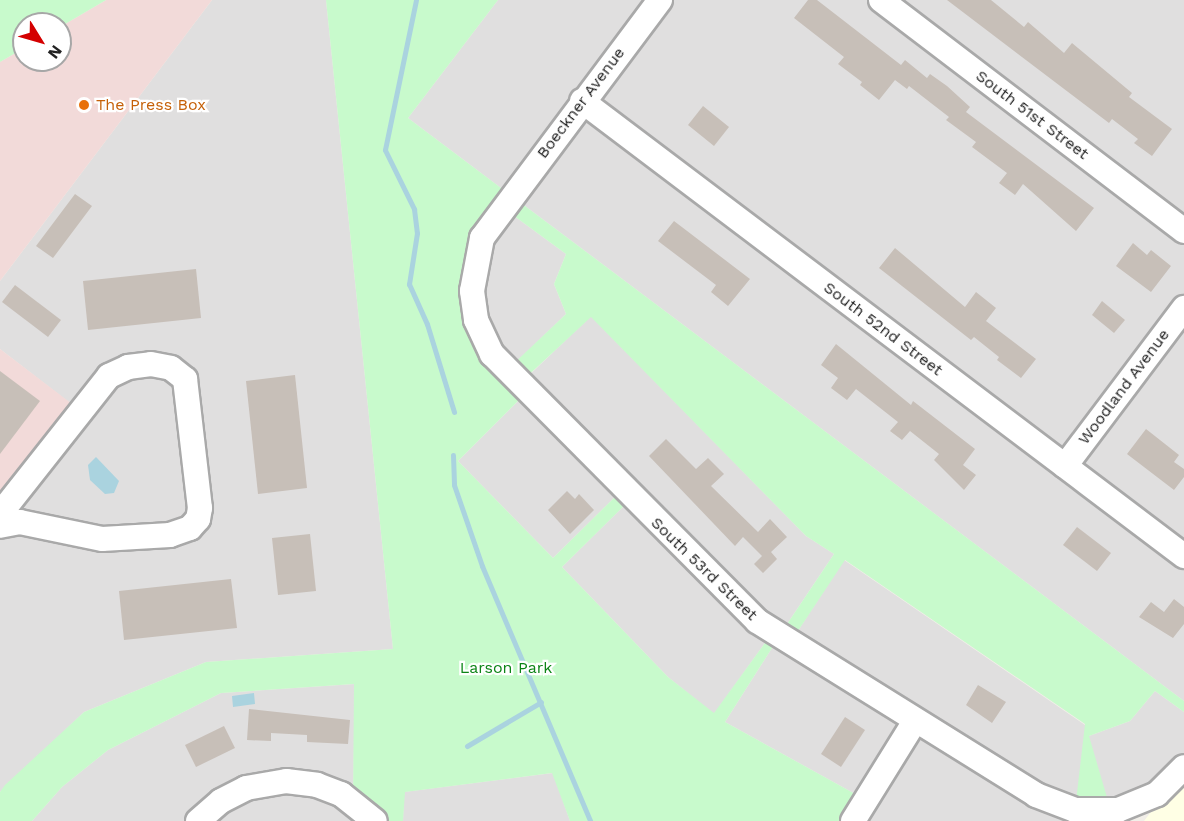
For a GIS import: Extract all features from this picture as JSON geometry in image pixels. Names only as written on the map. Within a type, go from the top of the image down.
[{"type":"street","name":"Boeckner Avenue","points":[[502,207],[660,0]]},
{"type":"street","name":"South 51st Street","points":[[881,0],[1184,231]]},
{"type":"street","name":"South 52nd Street","points":[[582,101],[1184,556]]},
{"type":"street","name":"South 53rd Street","points":[[502,207],[482,238],[472,278],[476,320],[496,358],[744,611],[915,721],[1045,800],[1075,810],[1111,812],[1140,804],[1157,794],[1184,767]]},
{"type":"street","name":"Woodland Avenue","points":[[1065,466],[1184,309]]},
{"type":"street","points":[[0,514],[109,376],[128,367],[151,364],[171,368],[182,375],[189,395],[200,508],[195,524],[170,535],[102,539],[30,524],[0,526]]},
{"type":"street","points":[[853,821],[915,721]]},
{"type":"street","points":[[198,821],[221,801],[246,788],[286,781],[317,785],[341,794],[375,821]]},
{"type":"shaded area","points":[[106,0],[212,0],[0,281],[0,62],[12,55],[12,72],[72,72],[72,20]]},
{"type":"shaded area","points":[[212,0],[326,0],[393,649],[206,662],[84,712],[0,792],[0,514],[79,410],[0,349],[0,281]]},
{"type":"shaded area","points":[[498,0],[1184,0],[1184,701],[408,118]]},
{"type":"shaded area","points":[[502,207],[566,254],[554,284],[566,314],[507,371],[475,312]]},
{"type":"shaded area","points":[[591,316],[806,536],[834,554],[779,636],[790,643],[844,560],[1085,725],[1089,736],[1130,721],[1155,691],[1184,712],[1184,767],[1122,821],[853,821],[866,800],[725,722],[779,637],[772,633],[714,714],[668,677],[562,567],[632,498],[623,489],[553,558],[458,461],[527,392],[520,384]]},
{"type":"shaded area","points":[[0,349],[80,410],[0,514]]},
{"type":"shaded area","points":[[355,684],[353,802],[375,821],[32,821],[62,787],[108,750],[221,693]]},
{"type":"shaded area","points":[[1184,769],[1184,821],[1144,821]]},
{"type":"shaded area","points":[[553,773],[570,821],[403,821],[404,792]]},
{"type":"green space","points":[[0,0],[106,0],[72,20],[72,12],[12,12],[12,55],[0,62]]},
{"type":"green space","name":"Larson Park","points":[[326,0],[498,0],[408,118],[1184,701],[1184,712],[1155,691],[1130,721],[1089,736],[1111,811],[1075,810],[1085,724],[845,560],[790,643],[779,637],[725,722],[866,800],[853,821],[570,821],[552,773],[405,792],[403,821],[375,821],[353,803],[354,684],[221,693],[108,750],[62,787],[32,821],[0,821],[0,792],[5,785],[84,712],[206,662],[393,649]],"holes":[[[502,207],[566,254],[554,284],[566,314],[507,370],[472,278]],[[591,317],[806,536],[834,554],[779,636],[773,632],[714,713],[668,677],[562,567],[632,498],[623,489],[553,558],[458,461],[527,392],[520,383]]]},
{"type":"water","points":[[96,457],[119,481],[114,493],[105,494],[90,480],[88,465]]},
{"type":"water","points":[[254,693],[255,704],[233,707],[232,696]]},
{"type":"building","points":[[808,0],[817,0],[901,65],[905,60],[927,78],[930,74],[947,86],[970,107],[966,112],[1094,208],[1076,231],[1023,184],[1015,195],[999,183],[1007,173],[972,147],[976,142],[946,120],[949,117],[909,86],[907,89],[895,80],[879,100],[860,85],[862,82],[838,64],[844,57],[794,18]]},
{"type":"building","points":[[947,0],[991,0],[1024,27],[1028,22],[1064,53],[1072,43],[1132,93],[1129,97],[1172,129],[1152,156],[1134,143],[1138,139],[1112,119],[1109,123]]},
{"type":"building","points":[[703,106],[729,127],[714,146],[688,125]]},
{"type":"building","points":[[75,194],[92,206],[53,258],[36,246]]},
{"type":"building","points":[[674,221],[750,279],[728,306],[711,292],[716,285],[658,241]]},
{"type":"building","points":[[1133,243],[1147,255],[1151,250],[1171,266],[1151,292],[1116,266]]},
{"type":"building","points":[[895,248],[965,307],[976,292],[996,308],[986,321],[1036,359],[1021,378],[997,360],[999,357],[974,337],[971,340],[879,268]]},
{"type":"building","points":[[196,269],[201,318],[88,330],[83,281]]},
{"type":"building","points":[[15,285],[61,320],[48,337],[2,302]]},
{"type":"building","points":[[1102,301],[1125,320],[1114,333],[1092,315]]},
{"type":"building","points":[[836,344],[911,405],[913,401],[975,449],[963,465],[976,475],[964,490],[934,460],[939,454],[910,431],[902,440],[890,431],[898,422],[856,389],[847,400],[831,388],[838,378],[821,365]]},
{"type":"building","points":[[0,371],[40,401],[0,454]]},
{"type":"building","points":[[295,375],[307,488],[258,494],[246,381]]},
{"type":"building","points":[[1146,429],[1179,455],[1174,462],[1184,469],[1184,477],[1174,490],[1127,454]]},
{"type":"building","points":[[666,439],[696,469],[708,458],[724,474],[711,486],[758,532],[770,519],[787,537],[771,552],[777,559],[763,573],[754,564],[762,556],[743,537],[735,546],[649,456]]},
{"type":"building","points":[[567,491],[575,499],[579,494],[594,510],[570,534],[548,510]]},
{"type":"building","points":[[1077,527],[1111,553],[1097,571],[1063,545]]},
{"type":"building","points":[[310,534],[316,591],[278,595],[272,538]]},
{"type":"building","points":[[231,579],[237,628],[124,640],[119,591]]},
{"type":"building","points":[[1174,599],[1184,607],[1184,624],[1173,638],[1139,617],[1151,602],[1164,612]]},
{"type":"building","points":[[978,685],[1006,702],[992,723],[966,705]]},
{"type":"building","points":[[249,709],[350,720],[348,744],[307,742],[307,735],[271,733],[271,741],[247,740]]},
{"type":"building","points":[[845,717],[865,730],[841,767],[821,754]]},
{"type":"building","points":[[224,726],[235,748],[196,767],[185,745]]},
{"type":"waterway","points":[[416,0],[385,150],[414,209],[417,233],[409,284],[427,324],[454,412]]},
{"type":"waterway","points":[[453,455],[454,485],[482,566],[590,821]]},
{"type":"waterway","points":[[467,746],[541,702]]},
{"type":"place","name":"The Press Box","points":[[84,105]]}]
